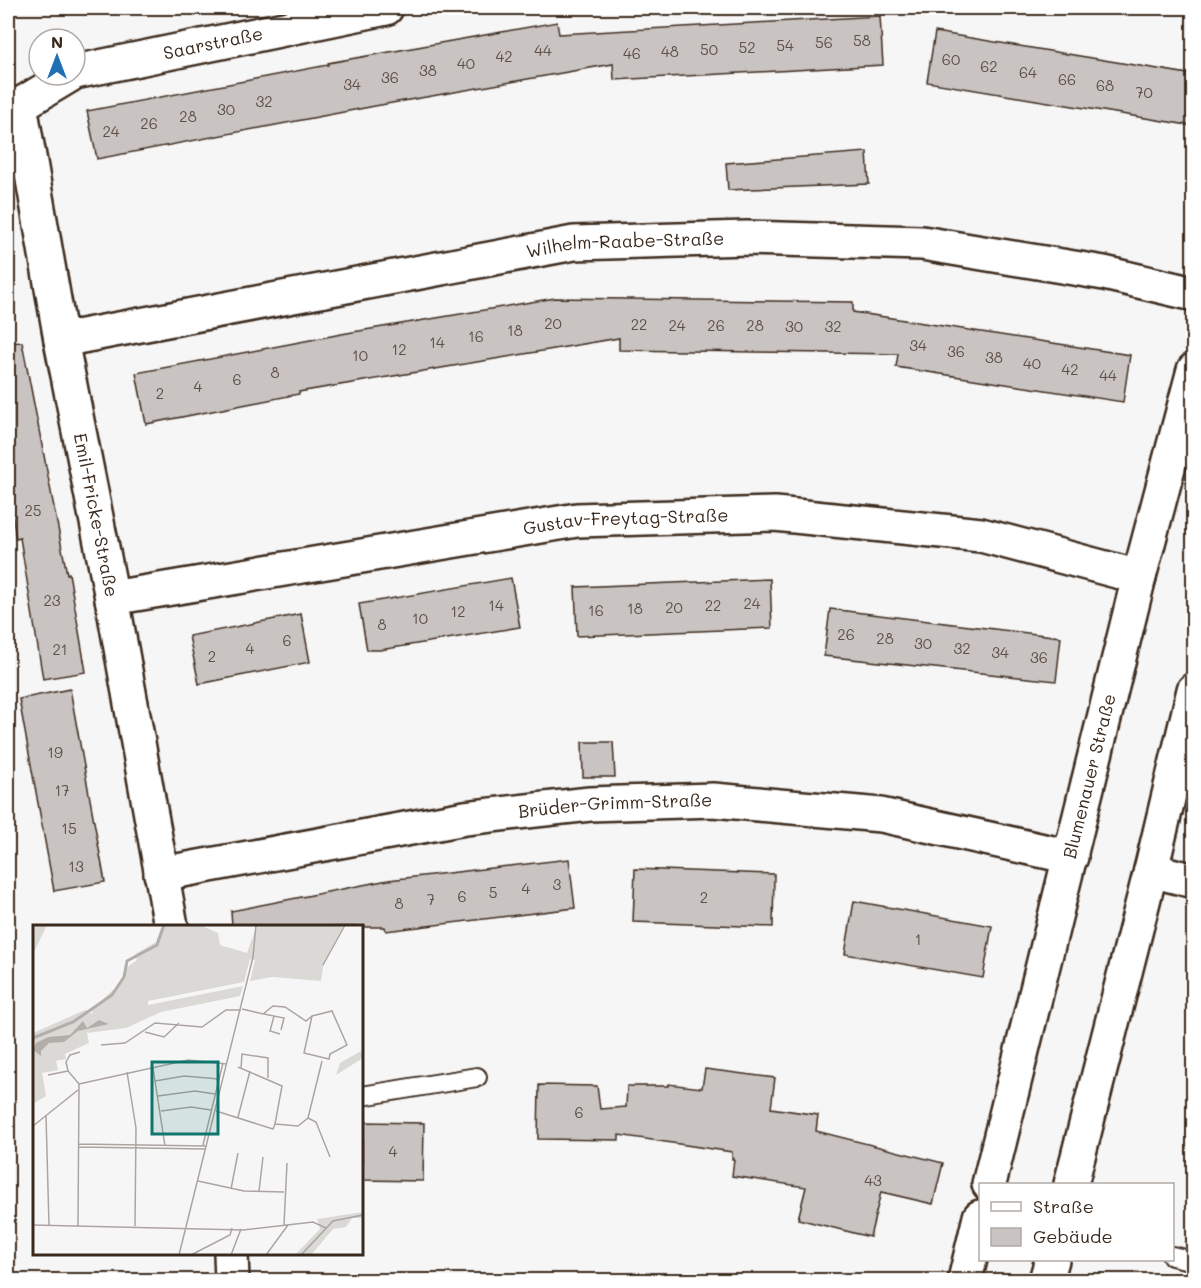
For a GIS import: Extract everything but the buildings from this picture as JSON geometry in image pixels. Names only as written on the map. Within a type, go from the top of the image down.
[{"type":"street","name":"Saarstraße","points":[[87,70],[386,8]]},
{"type":"street","points":[[14,105],[48,87]]},
{"type":"street","name":"Emil-Fricke-Straße","points":[[14,105],[111,598],[171,925]]},
{"type":"street","name":"Wilhelm-Raabe-Straße","points":[[61,339],[574,243],[747,238],[922,243],[1104,273],[1194,294]]},
{"type":"street","name":"Blumenauer Straße","points":[[990,1183],[1139,577],[1194,370]]},
{"type":"street","name":"Gustav-Freytag-Straße","points":[[111,598],[577,520],[775,514],[981,535],[1139,577]]},
{"type":"street","points":[[1072,1183],[1194,690]]},
{"type":"street","name":"Brüder-Grimm-Straße","points":[[161,874],[465,818],[590,804],[712,800],[880,815],[1071,857]]},
{"type":"street","points":[[1150,870],[1194,881]]},
{"type":"street","points":[[965,1281],[979,1225]]},
{"type":"street","points":[[231,1255],[232,1281]]},
{"type":"street","points":[[1046,1281],[1052,1261]]},
{"type":"lane","points":[[363,1096],[477,1077]]},
{"type":"lane","points":[[1174,1256],[1194,1261]]}]
